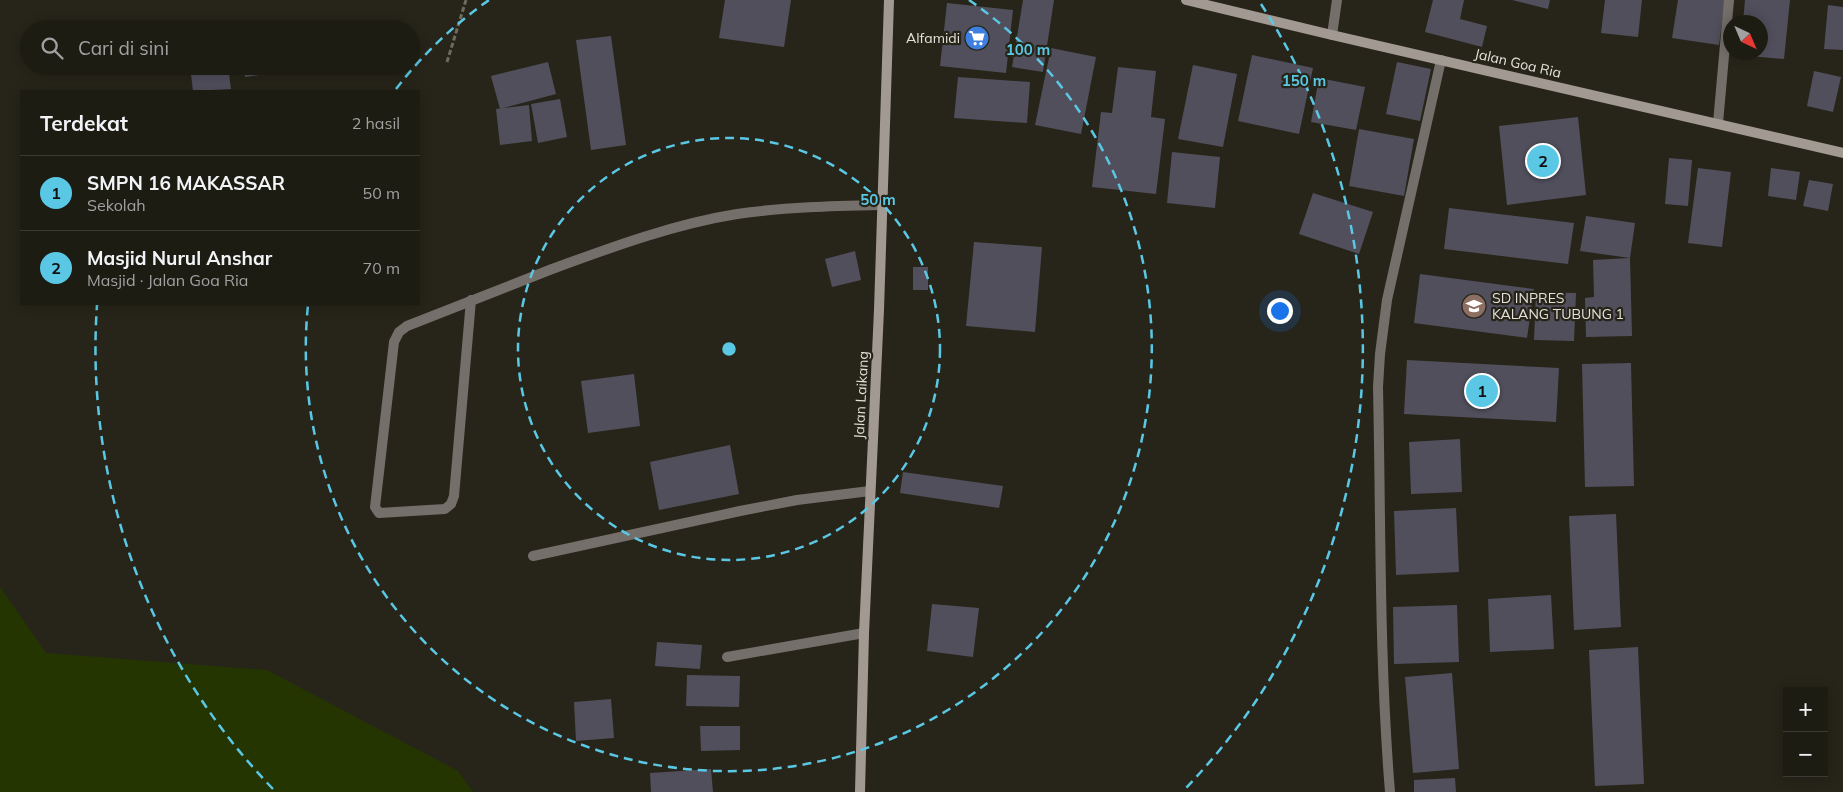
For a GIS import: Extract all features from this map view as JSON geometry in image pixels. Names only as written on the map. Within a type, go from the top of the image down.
[{"type":"main road","name":"Jalan Laikang","points":[[860,792],[864,633],[879,310],[881,205],[890,0]]},
{"type":"main road","name":"Jalan Goa Ria","points":[[1186,0],[1843,153]]},
{"type":"street","points":[[1332,35],[1337,0]]},
{"type":"street","points":[[1718,123],[1730,0]]},
{"type":"street","points":[[1390,792],[1386,745],[1383,625],[1378,387],[1380,354],[1397,256],[1441,60]]},
{"type":"street","points":[[471,300],[454,496],[451,504],[445,509],[379,513],[375,507],[394,342],[399,332],[406,326],[471,300],[596,252],[706,220],[795,207],[881,205]]},
{"type":"street","points":[[533,556],[797,500],[870,491]]},
{"type":"street","points":[[728,657],[864,633]]},
{"type":"path","points":[[447,62],[466,0]]},
{"type":"green space","points":[[0,587],[46,653],[267,670],[458,771],[473,792],[0,792]]},
{"type":"building","points":[[725,0],[791,0],[784,47],[719,38]]},
{"type":"building","points":[[1023,0],[1054,0],[1043,72],[1012,67]]},
{"type":"building","points":[[1433,0],[1464,0],[1460,19],[1487,26],[1482,47],[1425,32]]},
{"type":"building","points":[[1512,0],[1550,0],[1548,9]]},
{"type":"building","points":[[1605,0],[1642,0],[1638,37],[1601,33]]},
{"type":"building","points":[[1678,0],[1725,0],[1719,45],[1672,38]]},
{"type":"building","points":[[1745,0],[1790,0],[1784,59],[1768,58],[1768,15],[1744,15]]},
{"type":"building","name":"Alfamidi","points":[[947,3],[1013,10],[1006,73],[940,66]]},
{"type":"building","points":[[1828,5],[1843,7],[1843,50],[1824,49]]},
{"type":"building","points":[[611,36],[626,145],[591,150],[576,40]]},
{"type":"building","points":[[1051,48],[1096,57],[1081,134],[1035,125]]},
{"type":"building","points":[[1252,55],[1313,68],[1299,134],[1238,121]]},
{"type":"building","points":[[548,62],[556,94],[500,109],[491,76]]},
{"type":"building","points":[[1397,62],[1431,69],[1420,121],[1386,114]]},
{"type":"building","points":[[1193,65],[1237,74],[1223,147],[1178,139]]},
{"type":"building","points":[[1118,67],[1156,71],[1151,117],[1165,119],[1156,194],[1092,187],[1101,112],[1112,113]]},
{"type":"building","points":[[1814,71],[1841,77],[1833,112],[1807,106]]},
{"type":"building","points":[[191,75],[229,75],[231,89],[193,90]]},
{"type":"building","points":[[958,77],[1030,82],[1027,123],[954,118]]},
{"type":"building","points":[[1319,78],[1365,87],[1356,130],[1311,122]]},
{"type":"building","points":[[560,99],[567,137],[538,143],[531,104]]},
{"type":"building","points":[[529,105],[532,141],[500,145],[496,109]]},
{"type":"building","points":[[1578,117],[1586,195],[1507,205],[1499,126]]},
{"type":"building","points":[[1359,129],[1414,139],[1404,196],[1349,186]]},
{"type":"building","points":[[1172,152],[1220,157],[1215,208],[1167,203]]},
{"type":"building","points":[[1669,158],[1692,160],[1688,206],[1665,204]]},
{"type":"building","points":[[1698,168],[1731,172],[1722,247],[1688,243]]},
{"type":"building","points":[[1771,168],[1800,172],[1796,200],[1768,196]]},
{"type":"building","points":[[1809,180],[1833,184],[1828,211],[1803,206]]},
{"type":"building","points":[[1313,193],[1373,212],[1359,254],[1299,234]]},
{"type":"building","name":"SD INPRES KALANG TUBUNG 1","points":[[1449,208],[1574,223],[1568,264],[1444,249]]},
{"type":"building","name":"SD INPRES KALANG TUBUNG 1","points":[[1586,216],[1635,223],[1630,258],[1580,251]]},
{"type":"building","points":[[974,242],[1042,247],[1035,332],[966,326]]},
{"type":"building","points":[[855,251],[861,280],[832,287],[825,259]]},
{"type":"building","name":"SD INPRES KALANG TUBUNG 1","points":[[1630,258],[1632,336],[1586,337],[1585,298],[1594,297],[1593,260]]},
{"type":"building","points":[[913,267],[928,267],[928,290],[913,290]]},
{"type":"building","name":"SD INPRES KALANG TUBUNG 1","points":[[1420,274],[1534,289],[1527,338],[1414,323]]},
{"type":"building","name":"SD INPRES KALANG TUBUNG 1","points":[[1536,292],[1576,293],[1574,341],[1534,340]]},
{"type":"building","points":[[1407,360],[1559,368],[1556,422],[1404,414]]},
{"type":"building","points":[[1631,363],[1634,486],[1585,487],[1582,364]]},
{"type":"building","points":[[634,374],[640,426],[588,433],[581,381]]},
{"type":"building","points":[[1460,439],[1462,492],[1411,494],[1409,442]]},
{"type":"building","points":[[730,445],[739,494],[659,510],[650,462]]},
{"type":"building","points":[[903,472],[1003,486],[999,508],[900,493]]},
{"type":"building","points":[[1456,508],[1459,572],[1396,575],[1394,511]]},
{"type":"building","points":[[1616,514],[1621,627],[1574,630],[1569,516]]},
{"type":"building","points":[[1551,595],[1554,649],[1490,652],[1488,599]]},
{"type":"building","points":[[932,604],[979,608],[973,657],[927,651]]},
{"type":"building","points":[[1457,605],[1459,662],[1394,664],[1393,607]]},
{"type":"building","points":[[657,642],[702,645],[700,669],[655,666]]},
{"type":"building","points":[[1638,647],[1644,784],[1595,786],[1589,650]]},
{"type":"building","points":[[1452,673],[1459,769],[1413,773],[1405,677]]},
{"type":"building","points":[[687,675],[740,676],[739,707],[686,706]]},
{"type":"building","points":[[611,699],[614,738],[576,741],[574,702]]},
{"type":"building","points":[[700,726],[740,726],[740,750],[701,751]]},
{"type":"building","points":[[711,769],[713,792],[651,792],[650,773]]},
{"type":"building","points":[[1455,778],[1456,792],[1414,792],[1414,780]]},
{"type":"place","name":"Alfamidi","points":[[977,38]]},
{"type":"place","name":"Masjid Nurul Anshar","points":[[1543,161]]},
{"type":"place","name":"SD INPRES KALANG TUBUNG 1","points":[[1474,306]]},
{"type":"place","name":"SMPN 16 MAKASSAR","points":[[1482,391]]}]
